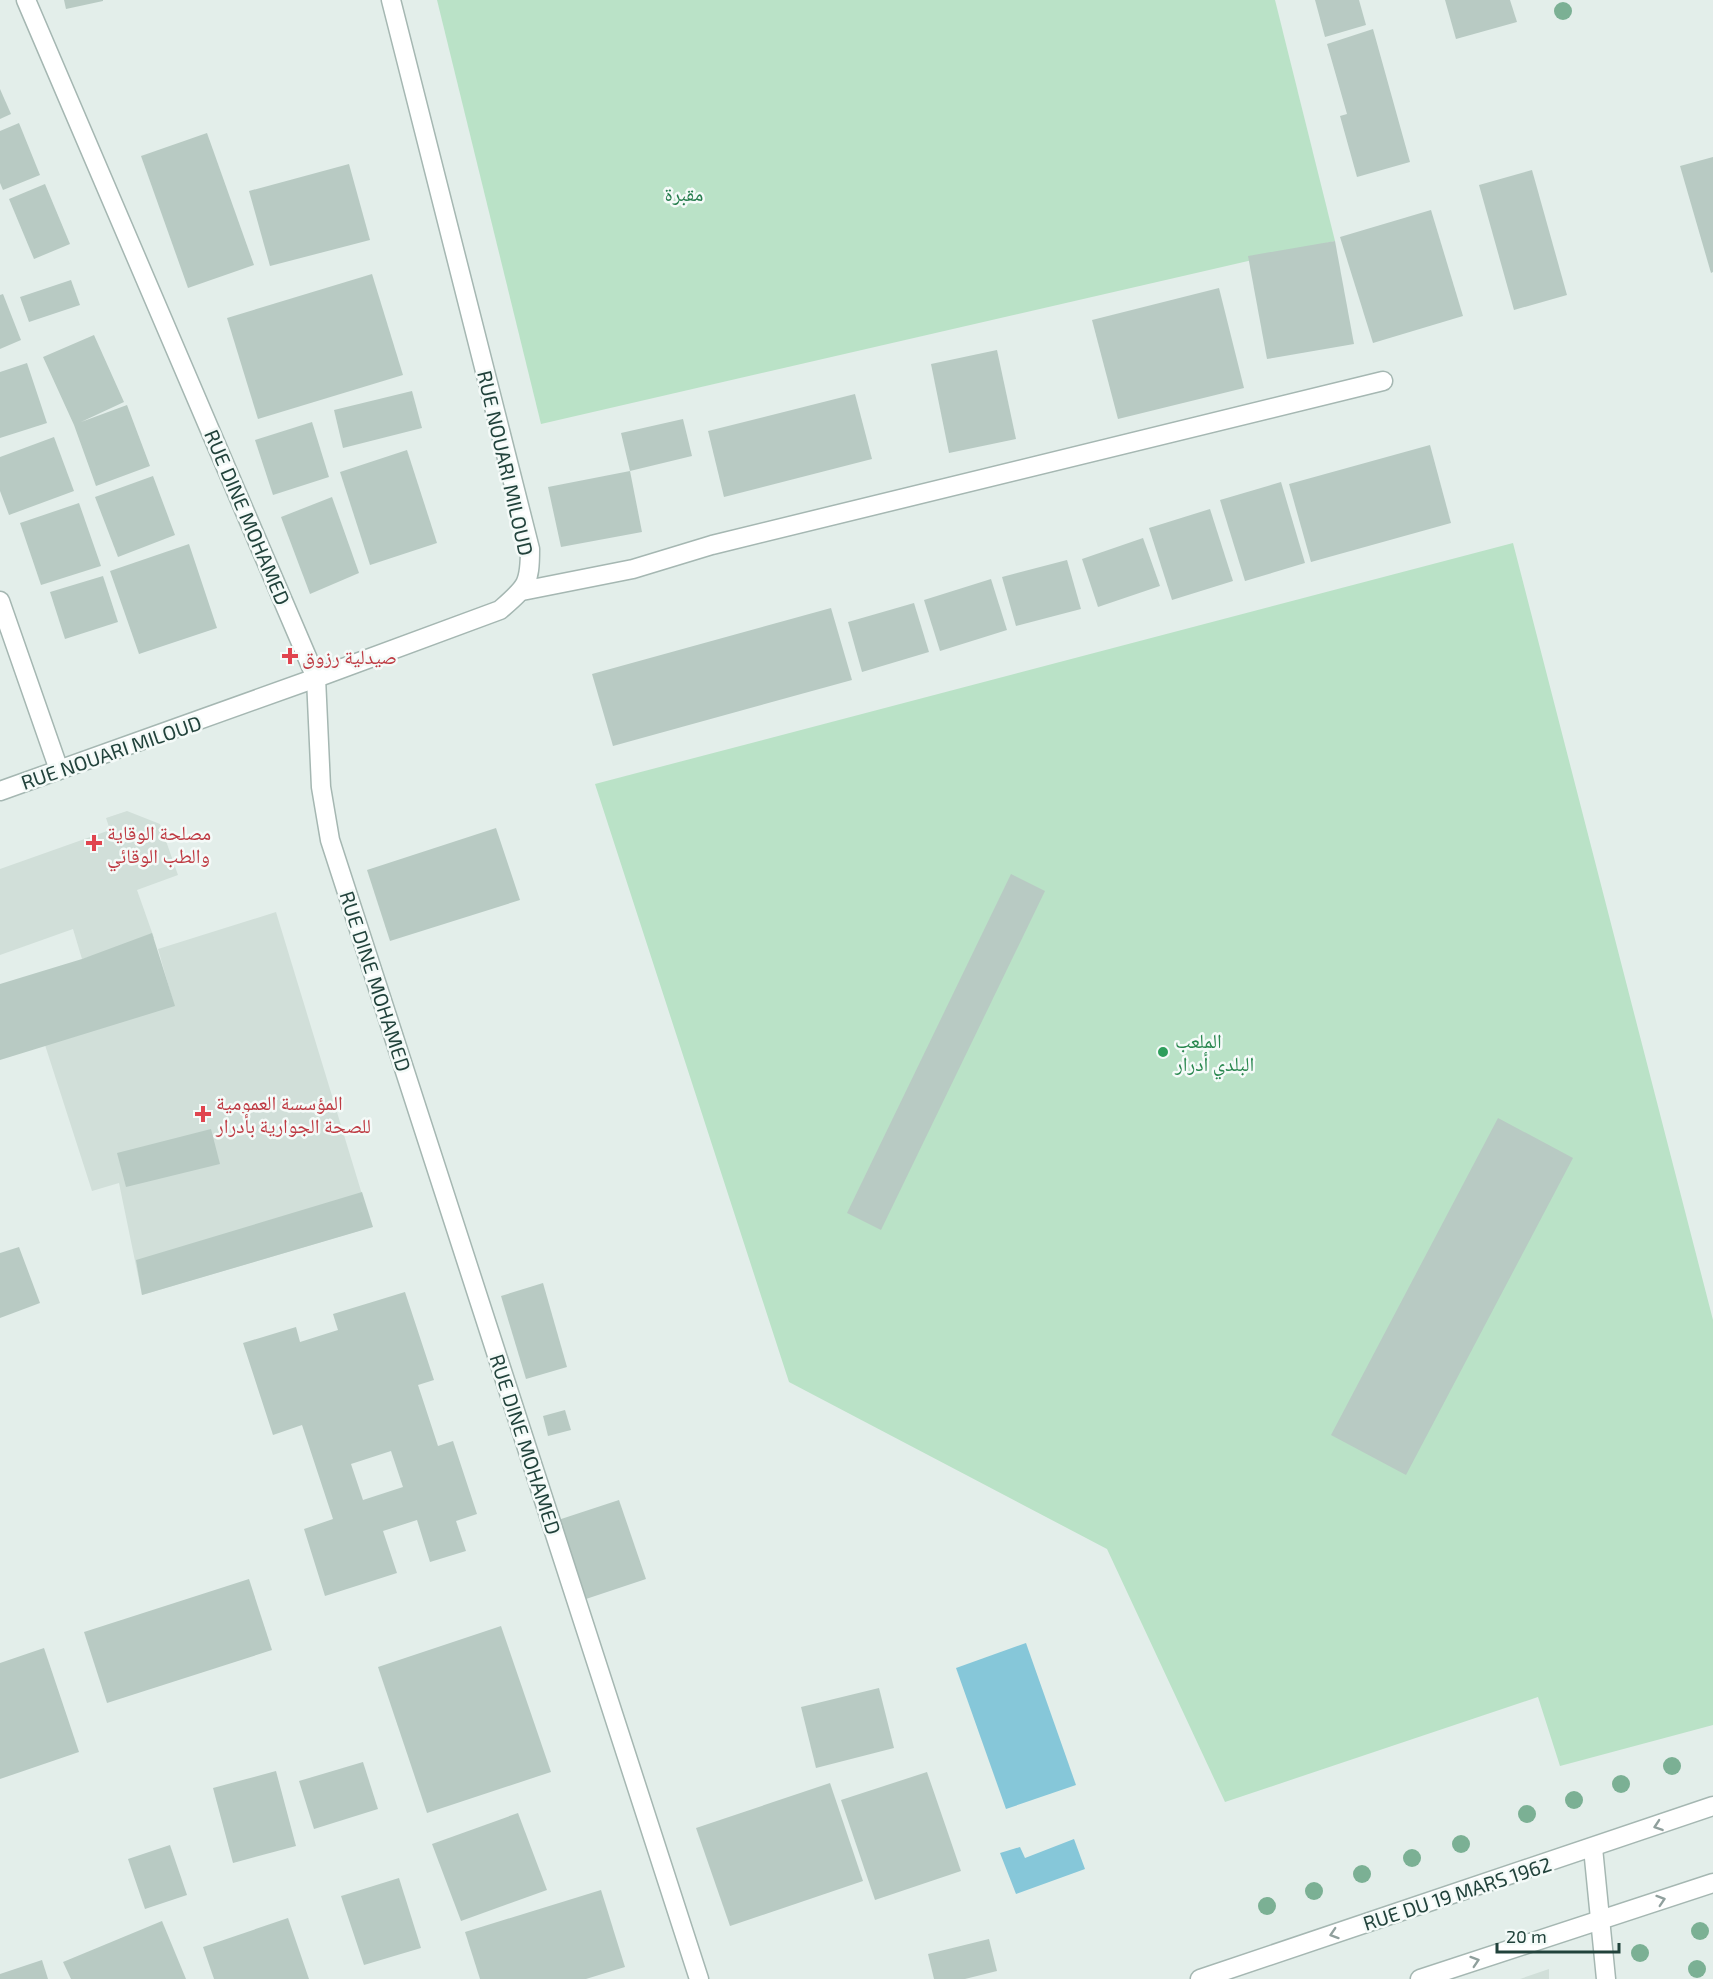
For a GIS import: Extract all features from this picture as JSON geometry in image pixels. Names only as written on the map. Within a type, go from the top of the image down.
[{"type":"street","name":"RUE DINE MOHAMED","points":[[26,0],[316,678],[321,787],[330,840],[699,1979]]},
{"type":"street","name":"RUE NOUARI MILOUD","points":[[0,790],[500,610],[522,591],[530,573],[530,549],[391,0]]},
{"type":"street","points":[[522,591],[633,569],[712,545],[1383,381]]},
{"type":"street","points":[[0,601],[59,770]]},
{"type":"street","name":"RUE DU 19 MARS 1962","points":[[1200,1979],[1713,1806]]},
{"type":"street","points":[[1593,1848],[1606,1979]]},
{"type":"street","points":[[1420,1979],[1713,1883]]},
{"type":"shaded area","points":[[127,811],[160,824],[178,875],[137,890],[154,938],[82,959],[73,929],[0,955],[0,869],[110,830],[106,818]]},
{"type":"shaded area","name":"المؤسسة العمومية للصحة الجوارية بأدرار","points":[[276,912],[372,1227],[142,1295],[119,1183],[92,1191],[45,1045],[174,1005],[158,949]]},
{"type":"shaded area","points":[[1549,1969],[1549,1979],[1520,1979]]},
{"type":"green space","name":"مقبرة","points":[[437,0],[1275,0],[1335,241],[541,424]]},
{"type":"green space","name":"الملعب البلدي أدرار","points":[[1513,543],[1713,1320],[1713,1725],[1560,1766],[1538,1697],[1225,1802],[1107,1549],[789,1382],[595,784]]},
{"type":"water","points":[[1026,1643],[1076,1785],[1006,1809],[956,1668]]},
{"type":"water","points":[[1074,1839],[1085,1869],[1016,1894],[1000,1853],[1020,1847],[1025,1858]]},
{"type":"building","points":[[64,0],[103,0],[103,1],[66,9]]},
{"type":"building","points":[[1315,0],[1359,0],[1366,25],[1325,37]]},
{"type":"building","points":[[1445,0],[1510,0],[1517,22],[1456,39]]},
{"type":"building","points":[[1373,29],[1410,162],[1357,177],[1340,116],[1347,114],[1327,44]]},
{"type":"building","points":[[0,89],[11,114],[0,119]]},
{"type":"building","points":[[19,123],[40,175],[3,190],[0,183],[0,131]]},
{"type":"building","points":[[207,133],[254,265],[188,288],[141,156]]},
{"type":"building","points":[[1713,157],[1713,272],[1711,273],[1680,166]]},
{"type":"building","points":[[349,164],[370,240],[270,266],[249,191]]},
{"type":"building","points":[[1532,170],[1567,295],[1514,310],[1479,185]]},
{"type":"building","points":[[45,184],[70,244],[34,259],[9,199]]},
{"type":"building","points":[[1431,210],[1463,316],[1373,343],[1340,237]]},
{"type":"building","points":[[1335,241],[1354,344],[1267,359],[1248,256]]},
{"type":"building","points":[[372,274],[403,375],[258,419],[227,318]]},
{"type":"building","points":[[71,280],[80,305],[29,322],[20,297]]},
{"type":"building","points":[[1219,288],[1244,388],[1118,419],[1092,320]]},
{"type":"building","points":[[3,294],[21,340],[0,349],[0,295]]},
{"type":"building","points":[[94,335],[124,402],[81,422],[127,405],[150,466],[96,486],[74,425],[43,357]]},
{"type":"building","points":[[997,350],[1016,439],[949,453],[931,364]]},
{"type":"building","points":[[27,363],[47,423],[0,438],[0,372]]},
{"type":"building","points":[[412,391],[422,428],[343,448],[334,410]]},
{"type":"building","points":[[855,394],[872,459],[724,497],[708,431]]},
{"type":"building","points":[[683,419],[692,456],[630,471],[621,433]]},
{"type":"building","points":[[312,422],[329,477],[273,495],[255,440]]},
{"type":"building","points":[[54,437],[74,491],[9,515],[0,491],[0,457]]},
{"type":"building","points":[[1430,445],[1451,523],[1311,562],[1289,484]]},
{"type":"building","points":[[407,450],[437,543],[370,565],[340,472]]},
{"type":"building","points":[[630,471],[642,532],[561,547],[548,487]]},
{"type":"building","points":[[153,476],[175,535],[118,557],[95,497]]},
{"type":"building","points":[[1281,482],[1305,563],[1245,581],[1220,500]]},
{"type":"building","points":[[332,497],[359,573],[310,594],[281,517]]},
{"type":"building","points":[[79,503],[101,566],[41,585],[20,523]]},
{"type":"building","points":[[1210,509],[1233,581],[1172,600],[1149,528]]},
{"type":"building","points":[[1143,538],[1160,586],[1098,607],[1082,559]]},
{"type":"building","points":[[189,544],[217,628],[139,654],[110,571]]},
{"type":"building","points":[[1067,560],[1081,609],[1016,626],[1002,577]]},
{"type":"building","points":[[103,576],[118,622],[65,639],[50,592]]},
{"type":"building","points":[[991,579],[1007,630],[940,651],[924,600]]},
{"type":"building","points":[[914,603],[929,652],[862,672],[848,622]]},
{"type":"building","points":[[831,608],[852,680],[613,746],[592,674]]},
{"type":"building","points":[[496,828],[520,900],[390,941],[367,870]]},
{"type":"building","points":[[1011,874],[1045,891],[881,1230],[847,1213]]},
{"type":"building","points":[[152,933],[175,1006],[0,1060],[0,984],[82,959]]},
{"type":"building","points":[[1498,1118],[1573,1158],[1406,1475],[1331,1435]]},
{"type":"building","points":[[211,1129],[220,1164],[126,1187],[117,1153]]},
{"type":"building","points":[[362,1192],[373,1227],[142,1295],[136,1260]]},
{"type":"building","points":[[19,1247],[40,1303],[0,1318],[0,1253]]},
{"type":"building","points":[[543,1283],[567,1367],[526,1379],[501,1296]]},
{"type":"building","points":[[405,1292],[434,1380],[418,1385],[438,1446],[453,1441],[477,1514],[456,1521],[466,1551],[430,1562],[417,1520],[383,1531],[397,1573],[325,1596],[304,1529],[333,1519],[302,1425],[273,1435],[243,1343],[296,1327],[300,1342],[338,1330],[333,1314]],"holes":[[[391,1451],[403,1487],[363,1500],[351,1464]]]},
{"type":"building","points":[[565,1410],[571,1430],[548,1436],[543,1416]]},
{"type":"building","points":[[619,1500],[646,1579],[580,1601],[552,1522]]},
{"type":"building","points":[[249,1579],[272,1650],[107,1703],[84,1632]]},
{"type":"building","points":[[501,1626],[551,1772],[427,1813],[378,1667]]},
{"type":"building","points":[[44,1648],[79,1752],[0,1779],[0,1663]]},
{"type":"building","points":[[879,1688],[894,1748],[816,1768],[801,1707]]},
{"type":"building","points":[[363,1762],[378,1809],[314,1829],[299,1781]]},
{"type":"building","points":[[276,1771],[296,1846],[233,1863],[213,1788]]},
{"type":"building","points":[[927,1772],[961,1871],[875,1900],[841,1800]]},
{"type":"building","points":[[830,1783],[863,1881],[730,1926],[696,1828]]},
{"type":"building","points":[[518,1813],[547,1890],[461,1921],[432,1844]]},
{"type":"building","points":[[170,1845],[187,1895],[145,1909],[128,1859]]},
{"type":"building","points":[[399,1878],[421,1948],[364,1965],[341,1896]]},
{"type":"building","points":[[601,1890],[625,1967],[586,1979],[480,1979],[465,1932]]},
{"type":"building","points":[[288,1918],[309,1979],[214,1979],[203,1947]]},
{"type":"building","points":[[162,1921],[186,1979],[71,1979],[63,1962]]},
{"type":"building","points":[[989,1939],[997,1971],[965,1979],[934,1979],[928,1954]]},
{"type":"building","points":[[42,1960],[48,1979],[0,1979],[0,1974]]},
{"type":"place","name":"صيدلية رزوق","points":[[290,656]]},
{"type":"place","name":"مصلحة الوقاية والطب الوقائي","points":[[94,843]]},
{"type":"place","name":"الملعب البلدي أدرار","points":[[1163,1052]]},
{"type":"place","name":"المؤسسة العمومية للصحة الجوارية بأدرار","points":[[203,1114]]}]
